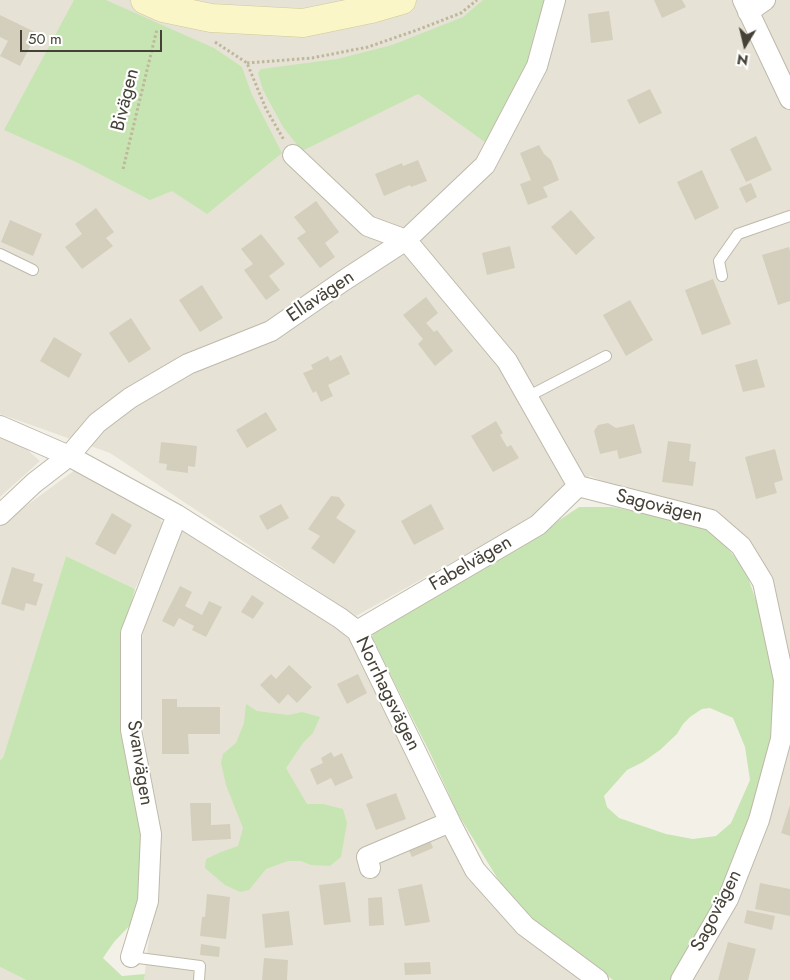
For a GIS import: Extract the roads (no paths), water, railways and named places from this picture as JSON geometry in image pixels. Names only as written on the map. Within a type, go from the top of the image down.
[{"type":"street","points":[[154,4],[211,18],[303,23],[371,9],[402,0]]},
{"type":"street","name":"Ellavägen","points":[[0,515],[69,456],[97,424],[130,398],[188,364],[271,331],[406,240],[485,165],[537,66],[555,0]]},
{"type":"street","points":[[764,0],[746,6],[790,99]]},
{"type":"street","points":[[293,155],[368,226],[406,240],[507,361],[578,486]]},
{"type":"street","name":"Norrhagsvägen","points":[[0,426],[69,456],[177,515],[340,618],[357,631],[450,822],[476,870],[525,926],[598,980]]},
{"type":"street","name":"Fabelvägen","points":[[357,631],[538,525],[578,486]]},
{"type":"street","name":"Sagovägen","points":[[578,486],[711,520],[741,546],[763,582],[784,680],[781,739],[758,820],[728,899],[680,980]]},
{"type":"street","name":"Svanvägen","points":[[132,957],[148,902],[151,834],[131,730],[131,633],[177,515]]},
{"type":"street","points":[[370,868],[367,857],[450,822]]},
{"type":"lane","points":[[722,276],[719,261],[738,234],[790,216]]},
{"type":"lane","points":[[0,254],[33,270]]},
{"type":"lane","points":[[527,397],[606,356]]},
{"type":"lane","points":[[132,957],[200,966],[199,980]]}]
